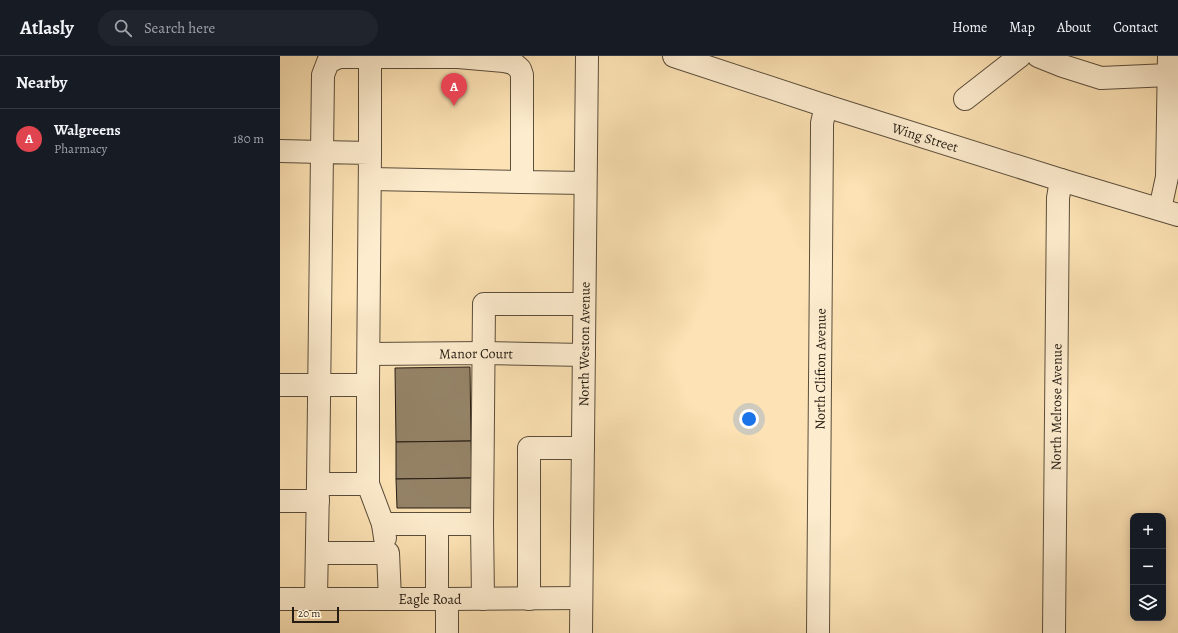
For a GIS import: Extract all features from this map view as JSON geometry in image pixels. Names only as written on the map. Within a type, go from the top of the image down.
[{"type":"street","points":[[316,599],[323,75],[328,62],[339,57],[370,56],[466,58],[513,63],[520,69],[522,75],[522,182]]},
{"type":"street","points":[[370,56],[371,179],[368,484],[383,524],[388,553],[390,599]]},
{"type":"street","name":"North Weston Avenue","points":[[581,633],[584,355],[583,304],[587,56]]},
{"type":"street","name":"Wing Street","points":[[674,56],[826,106],[1061,180],[1169,212]]},
{"type":"street","points":[[965,99],[1020,56]]},
{"type":"street","points":[[1038,56],[1101,78],[1120,78],[1144,75],[1169,65],[1173,137],[1167,177],[1169,212]]},
{"type":"street","name":"North Clifton Avenue","points":[[818,633],[822,123],[826,106]]},
{"type":"street","points":[[280,151],[370,153]]},
{"type":"street","points":[[371,179],[585,183]]},
{"type":"street","name":"North Melrose Avenue","points":[[1054,633],[1058,198],[1061,180]]},
{"type":"street","points":[[483,599],[482,524],[484,304],[583,304]]},
{"type":"street","name":"Manor Court","points":[[369,354],[484,353],[584,355]]},
{"type":"street","points":[[280,384],[368,385]]},
{"type":"street","points":[[529,599],[528,448],[583,448]]},
{"type":"street","points":[[280,501],[368,484]]},
{"type":"street","points":[[383,524],[482,524]]},
{"type":"street","points":[[437,524],[442,599],[447,633]]},
{"type":"street","points":[[317,553],[388,553]]},
{"type":"street","name":"Eagle Road","points":[[280,599],[581,598]]},
{"type":"building","points":[[470,367],[471,441],[396,442],[395,368]]},
{"type":"building","points":[[471,441],[472,478],[396,479],[396,442]]},
{"type":"building","points":[[472,478],[472,508],[397,508],[396,479]]},
{"type":"place","name":"Walgreens","points":[[454,106]]}]
